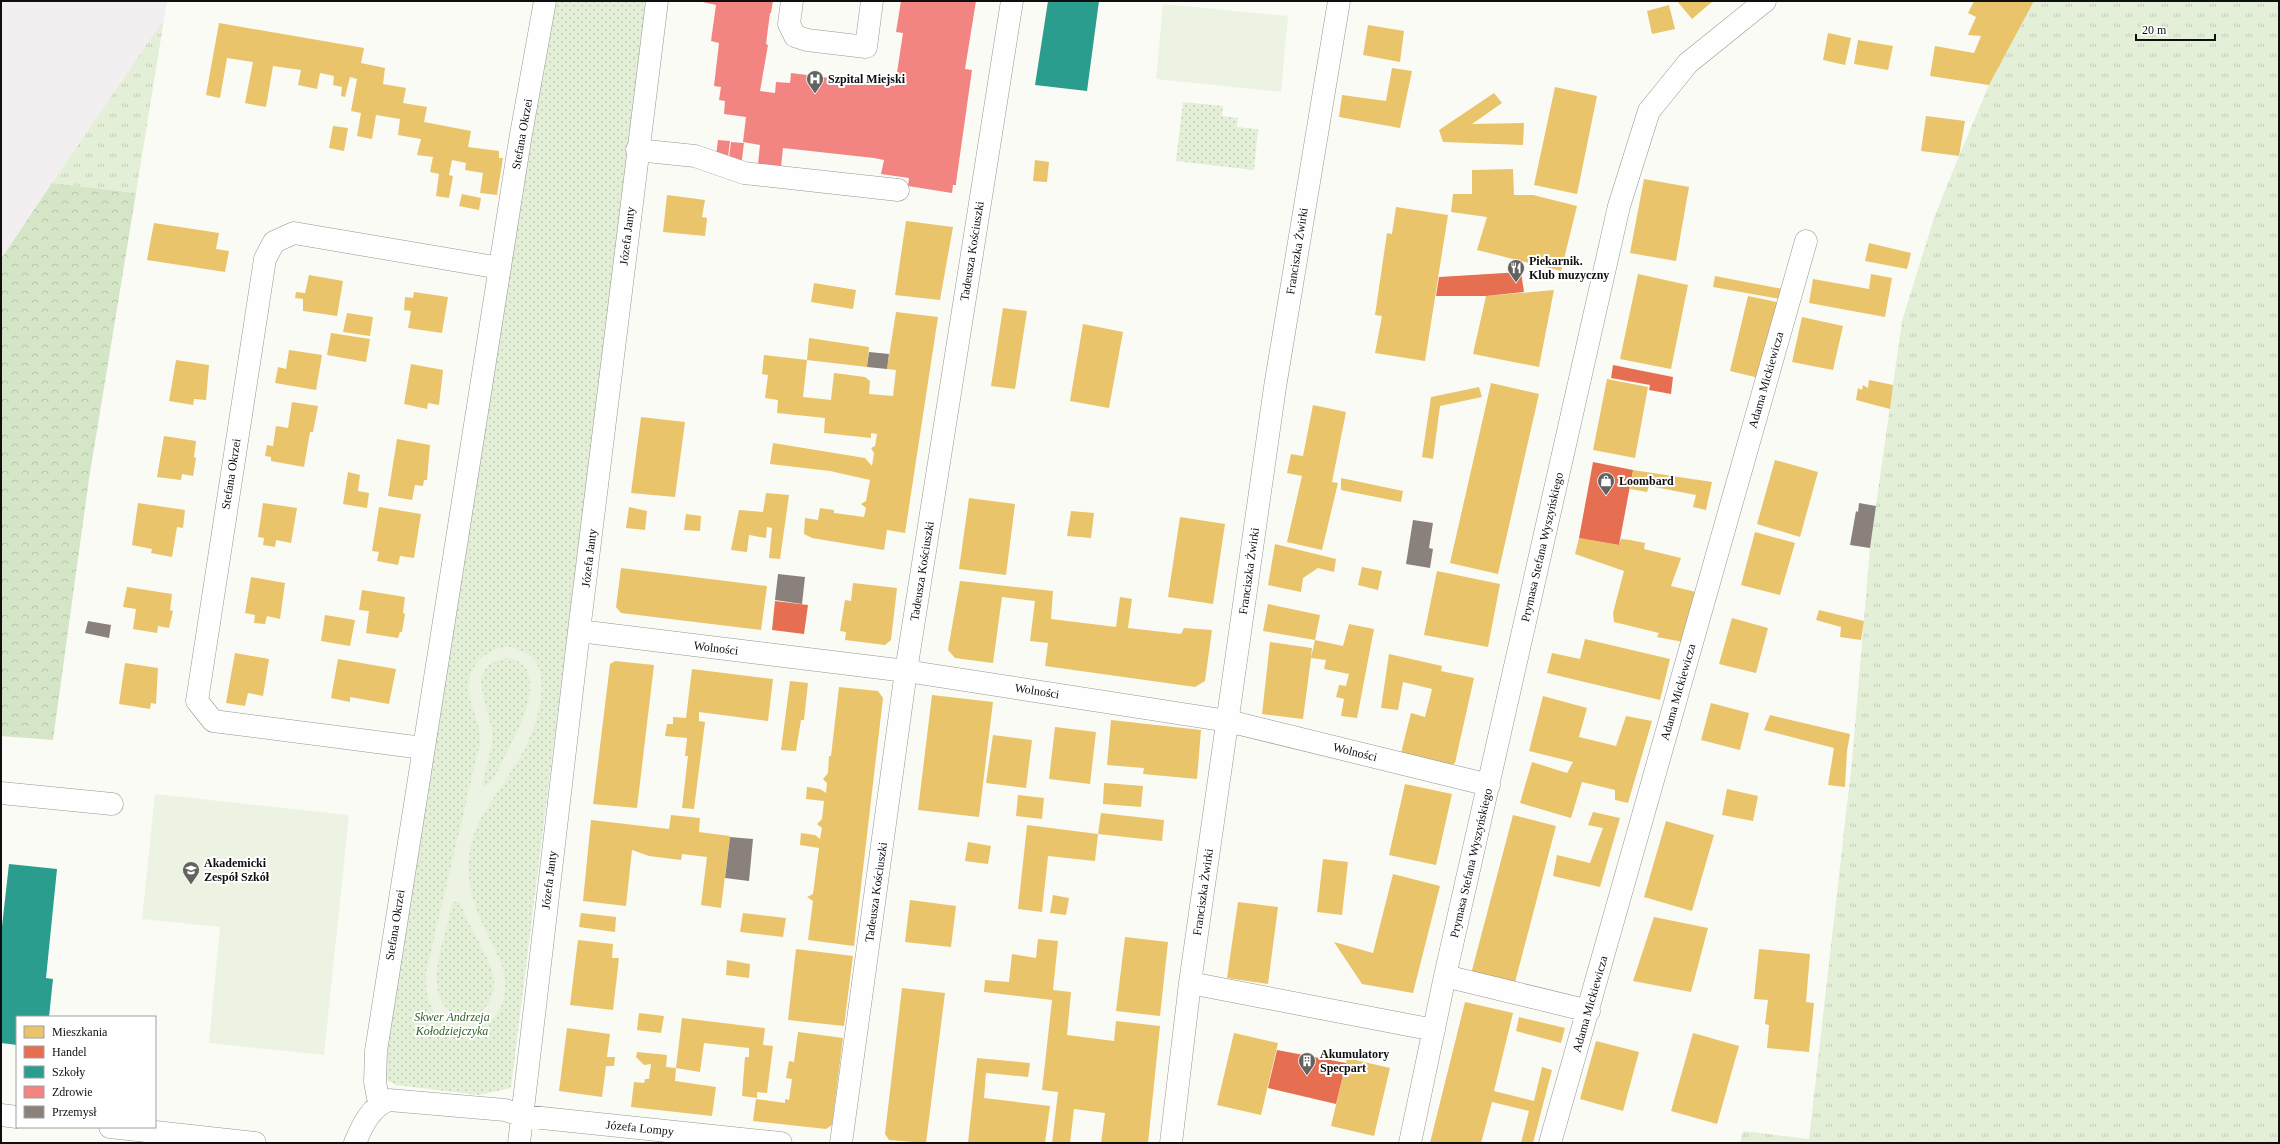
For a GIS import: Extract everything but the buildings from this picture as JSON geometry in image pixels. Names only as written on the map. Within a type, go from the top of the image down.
[{"type":"street","name":"Stefana Okrzei","points":[[379,1103],[375,1082],[376,1051],[500,268],[545,1]]},
{"type":"street","name":"Józefa Janty","points":[[519,1143],[637,150],[657,1]]},
{"type":"street","points":[[792,1],[789,24],[795,36],[807,40],[866,47],[872,1]]},
{"type":"street","name":"Tadeusza Kościuszki","points":[[841,1143],[906,671],[1012,1]]},
{"type":"street","name":"Franciszka Żwirki","points":[[1171,1143],[1190,983],[1275,387],[1339,1]]},
{"type":"street","name":"Prymasa Stefana Wyszyńskiego","points":[[1410,1143],[1445,976],[1619,206],[1649,111],[1688,63],[1765,1]]},
{"type":"street","points":[[637,150],[695,156],[744,173],[898,190]]},
{"type":"street","name":"Stefana Okrzei","points":[[423,748],[213,721],[197,701],[265,259],[274,242],[294,233],[500,268]]},
{"type":"street","name":"Adama Mickiewicza","points":[[1550,1143],[1589,1011],[1806,241]]},
{"type":"street","name":"Wolności","points":[[579,631],[906,671],[1228,721],[1489,784]]},
{"type":"street","points":[[1,793],[112,804]]},
{"type":"street","points":[[1445,976],[1589,1011]]},
{"type":"street","points":[[1190,983],[1434,1030]]},
{"type":"street","name":"Józefa Lompy","points":[[379,1103],[389,1100],[505,1110],[523,1116],[781,1143]]},
{"type":"street","points":[[355,1143],[362,1126],[379,1103]]},
{"type":"street","points":[[1,1115],[16,1117]]},
{"type":"street","points":[[119,1128],[255,1143]]},
{"type":"shaded area","points":[[1,1],[167,1],[164,19],[1,259]]},
{"type":"green space","name":"Skwer Andrzeja Kołodziejczyka","points":[[550,1],[646,1],[511,1088],[479,1095],[396,1085],[377,1075]]},
{"type":"green space","points":[[2034,1],[2279,1],[2279,1143],[1740,1143],[1743,1131],[1809,1139],[1852,761],[1870,548],[1902,321],[1934,218],[1959,156],[1989,85]]},
{"type":"green space","points":[[1163,4],[1288,16],[1281,92],[1156,79]]},
{"type":"green space","points":[[164,19],[136,193],[52,183]]},
{"type":"green space","points":[[1183,102],[1223,106],[1222,116],[1238,118],[1237,127],[1258,129],[1254,170],[1176,161]]},
{"type":"green space","points":[[52,183],[136,193],[89,479],[53,740],[1,736],[1,259]]},
{"type":"green space","points":[[511,647],[523,651],[536,662],[541,679],[541,694],[539,709],[530,738],[515,765],[485,811],[474,834],[471,846],[469,870],[472,893],[479,916],[498,955],[504,973],[505,993],[498,1012],[492,1019],[484,1025],[466,1030],[448,1026],[436,1015],[428,998],[426,972],[480,743],[479,730],[469,692],[470,674],[474,667],[486,654],[502,648]],"holes":[[[509,658],[522,664],[529,674],[530,687],[528,702],[517,731],[494,777],[488,785],[484,787],[482,784],[490,752],[492,733],[484,699],[482,678],[486,669],[494,662]],[[455,901],[460,903],[463,912],[485,954],[490,965],[494,981],[492,994],[487,1005],[480,1012],[470,1016],[461,1017],[452,1013],[444,1004],[438,991],[437,982],[437,971],[441,948],[452,904]]]},
{"type":"green space","points":[[155,794],[349,815],[324,1055],[209,1043],[220,927],[142,919]]},
{"type":"place","name":"Szpital Miejski","points":[[815,94]]},
{"type":"place","name":"Piekarnik. Klub muzyczny","points":[[1516,283]]},
{"type":"place","name":"Loombard","points":[[1606,496]]},
{"type":"place","name":"Akademicki Zespół Szkół","points":[[191,885]]},
{"type":"place","name":"Akumulatory Specpart","points":[[1307,1076]]}]
